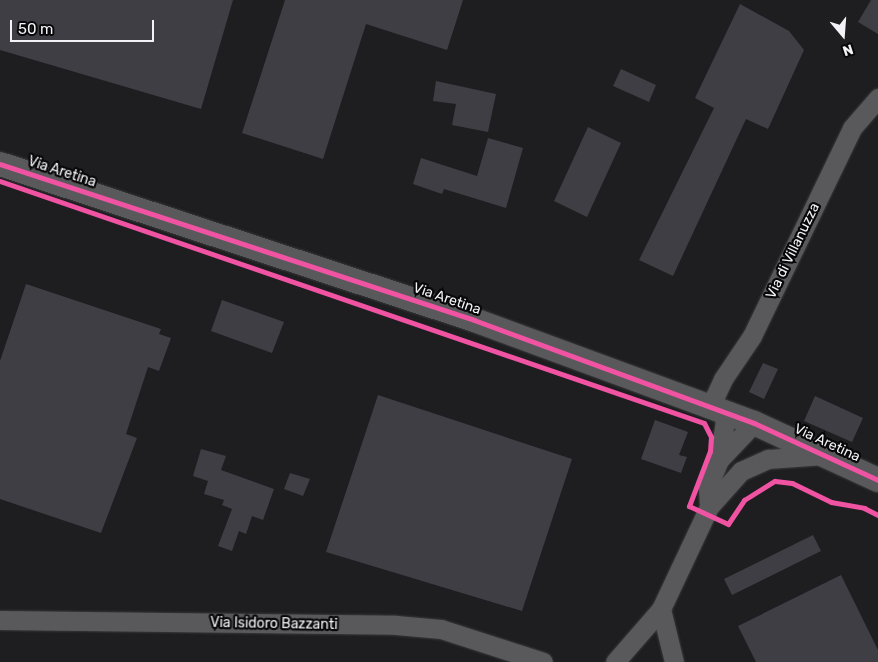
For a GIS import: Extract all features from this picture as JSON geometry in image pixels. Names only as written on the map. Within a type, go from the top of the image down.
[{"type":"street","name":"Via di Villanuzza","points":[[719,460],[718,410],[723,379],[752,336],[852,128],[878,98]]},
{"type":"street","name":"Via Aretina","points":[[0,164],[474,320],[754,423],[827,454],[878,480]]},
{"type":"street","points":[[709,507],[708,486],[719,460],[754,423]]},
{"type":"street","points":[[741,471],[754,423]]},
{"type":"street","points":[[615,662],[661,609],[709,507],[741,471],[768,458],[827,454]]},
{"type":"street","points":[[661,609],[674,662]]},
{"type":"street","name":"Via Isidoro Bazzanti","points":[[0,620],[396,625],[440,629],[543,662]]},
{"type":"building","points":[[0,0],[233,0],[201,109],[0,50]]},
{"type":"building","points":[[285,0],[463,0],[447,50],[366,24],[323,159],[242,133]]},
{"type":"building","points":[[871,0],[878,0],[878,34],[858,22]]},
{"type":"building","points":[[740,4],[789,31],[804,50],[768,129],[746,119],[673,276],[639,260],[714,108],[695,98]]},
{"type":"building","points":[[621,69],[656,85],[649,102],[613,86]]},
{"type":"building","points":[[436,81],[496,94],[488,132],[452,125],[456,104],[433,101]]},
{"type":"building","points":[[588,127],[621,143],[587,217],[554,201]]},
{"type":"building","points":[[488,138],[523,148],[506,208],[444,189],[442,194],[413,184],[421,158],[477,176]]},
{"type":"building","points":[[26,284],[161,329],[159,334],[171,338],[159,371],[148,367],[126,434],[137,438],[101,533],[0,499],[0,361]]},
{"type":"building","points":[[222,300],[284,322],[272,353],[211,331]]},
{"type":"building","points":[[763,363],[778,369],[764,399],[749,392]]},
{"type":"building","points":[[378,395],[572,459],[522,611],[326,552]]},
{"type":"building","points":[[815,396],[863,418],[852,442],[804,421]]},
{"type":"building","points":[[655,420],[688,432],[679,455],[687,457],[681,473],[641,459]]},
{"type":"building","points":[[201,449],[226,456],[221,470],[274,489],[263,520],[252,516],[246,534],[239,531],[232,551],[218,546],[232,509],[222,505],[224,500],[204,494],[208,481],[193,476]]},
{"type":"building","points":[[290,473],[310,479],[303,496],[284,489]]},
{"type":"building","points":[[813,535],[821,551],[732,595],[724,579]]},
{"type":"building","points":[[841,575],[878,650],[878,662],[756,662],[738,626]]},
{"type":"cycle path","points":[[0,164],[474,320],[754,423],[878,480]]},
{"type":"cycle path","points":[[0,181],[704,423],[711,437],[710,451],[689,506],[728,524],[744,500],[775,481],[792,483],[831,502],[864,508],[878,515]]}]
